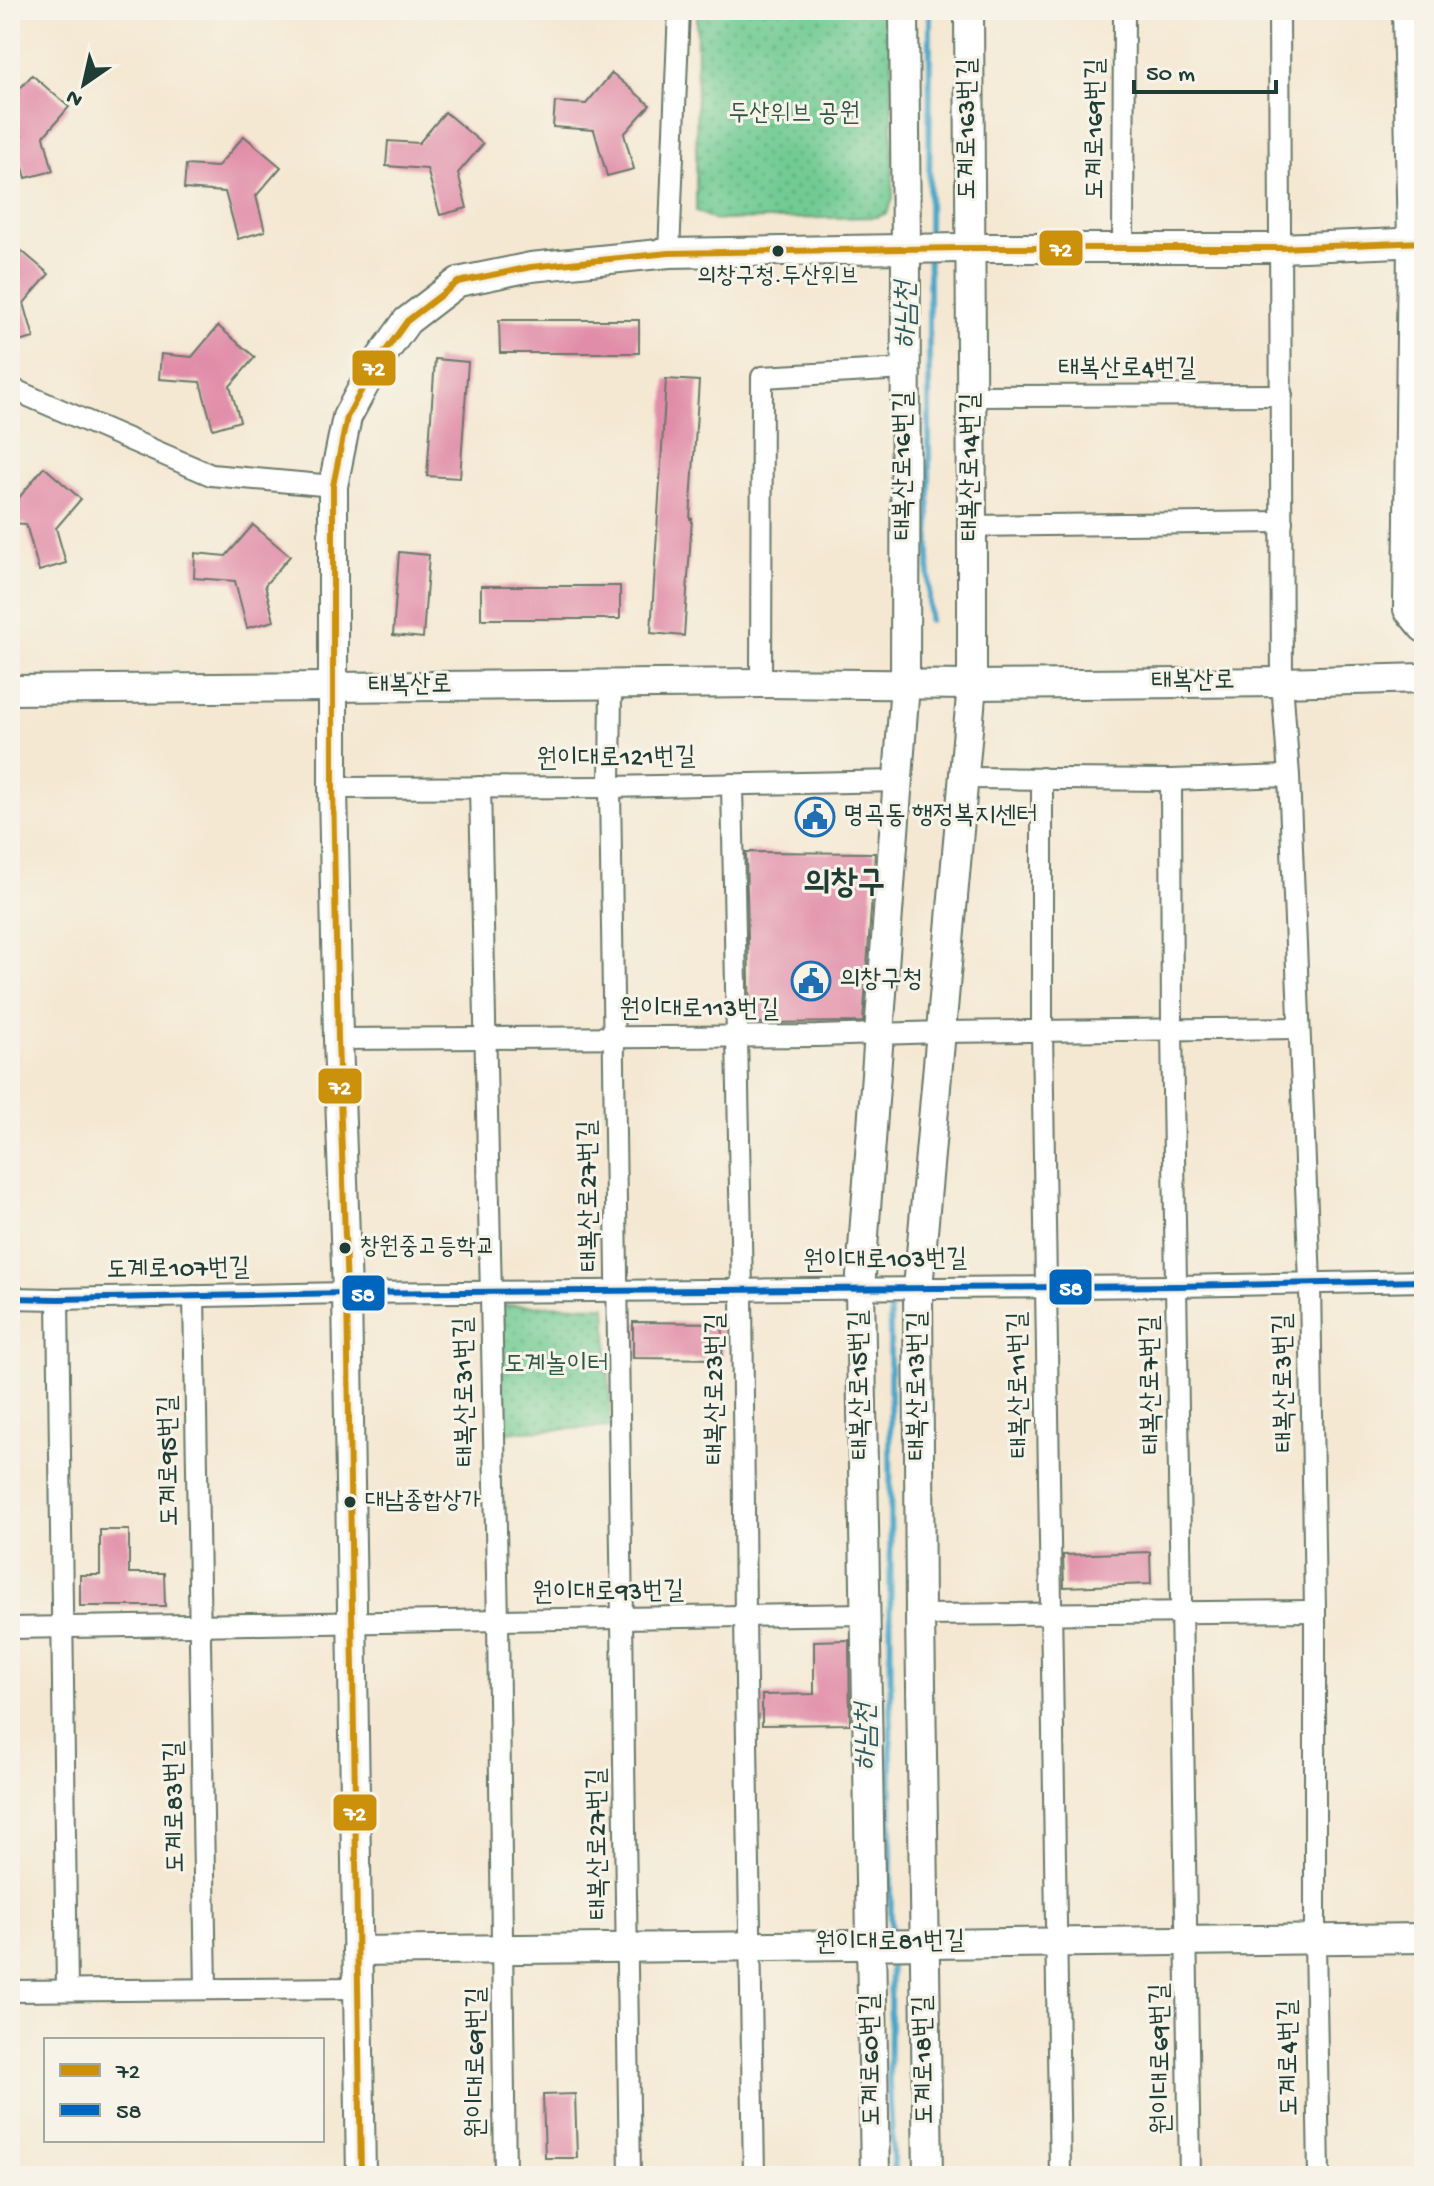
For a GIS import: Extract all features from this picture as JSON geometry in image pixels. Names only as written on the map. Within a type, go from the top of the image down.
[{"type":"main road","points":[[1408,10],[1418,242],[1409,609],[1424,627]]},
{"type":"street","points":[[669,253],[679,10]]},
{"type":"street","name":"태복산로16번길","points":[[904,10],[911,249],[905,369],[909,684]]},
{"type":"street","name":"도계로163번길","points":[[965,248],[969,10]]},
{"type":"street","name":"도계로169번길","points":[[1123,248],[1124,10]]},
{"type":"street","points":[[1279,10],[1282,682]]},
{"type":"street","points":[[361,2176],[347,1293],[333,788],[333,486],[347,417],[374,367],[407,321],[458,282],[531,267],[669,253],[965,248],[1280,248],[1418,242]]},
{"type":"street","name":"태복산로14번길","points":[[965,248],[972,396],[967,685]]},
{"type":"street","points":[[761,683],[762,377],[905,369]]},
{"type":"street","points":[[10,388],[211,475],[333,486]]},
{"type":"street","name":"태복산로4번길","points":[[972,396],[1282,395]]},
{"type":"street","points":[[972,526],[1282,522]]},
{"type":"street","name":"태복산로","points":[[10,690],[761,683],[967,685],[1424,678]]},
{"type":"street","name":"태복산로3번길","points":[[1282,682],[1289,776],[1310,1282],[1315,1611],[1315,1939]]},
{"type":"street","name":"태복산로27번길","points":[[611,684],[628,1947]]},
{"type":"street","name":"태복산로15번길","points":[[875,1944],[860,1289],[909,684]]},
{"type":"street","name":"태복산로13번길","points":[[917,1944],[920,1615],[918,1288],[965,778],[967,685]]},
{"type":"street","points":[[965,778],[1171,780],[1289,776]]},
{"type":"street","name":"태복산로11번길","points":[[1042,778],[1045,1286],[1056,1942]]},
{"type":"street","name":"태복산로7번길","points":[[1171,780],[1172,1029],[1187,1940]]},
{"type":"street","name":"원이대로121번길","points":[[333,788],[610,787],[899,781]]},
{"type":"street","name":"태복산로23번길","points":[[732,784],[750,1946]]},
{"type":"street","name":"태복산로31번길","points":[[480,787],[503,1949]]},
{"type":"street","name":"원이대로113번길","points":[[338,1039],[817,1036],[1299,1028]]},
{"type":"street","name":"원이대로103번길","points":[[347,1293],[1424,1281]]},
{"type":"street","name":"도계로107번길","points":[[10,1298],[347,1293]]},
{"type":"street","name":"도계로95번길","points":[[194,1296],[200,1625]]},
{"type":"street","points":[[58,1299],[67,1990]]},
{"type":"street","points":[[920,1615],[1315,1611]]},
{"type":"street","name":"원이대로93번길","points":[[351,1622],[866,1614]]},
{"type":"street","points":[[10,1628],[351,1622]]},
{"type":"street","name":"도계로83번길","points":[[200,1625],[206,1989]]},
{"type":"street","name":"원이대로81번길","points":[[357,1951],[1424,1938]]},
{"type":"street","name":"도계로4번길","points":[[1315,1939],[1319,2176]]},
{"type":"street","name":"원이대로69번길","points":[[1187,1940],[1190,2176]]},
{"type":"street","points":[[1056,1942],[1060,2176]]},
{"type":"street","name":"도계로60번길","points":[[875,1944],[875,2176]]},
{"type":"street","name":"도계로18번길","points":[[917,1944],[928,2176]]},
{"type":"street","points":[[750,1946],[754,2176]]},
{"type":"street","points":[[628,1947],[630,2176]]},
{"type":"street","name":"원이대로69번길","points":[[503,1949],[505,2176]]},
{"type":"street","points":[[10,1991],[357,1988]]},
{"type":"green space","name":"두산위브 공원","points":[[697,10],[891,10],[893,199],[887,213],[877,217],[714,220],[696,211]]},
{"type":"green space","name":"도계놀이터","points":[[501,1305],[606,1306],[611,1427],[504,1432]]},
{"type":"building","points":[[612,73],[650,105],[624,134],[634,169],[607,176],[594,130],[553,127],[555,102],[586,104]]},
{"type":"building","points":[[32,75],[69,107],[44,136],[53,171],[26,178],[16,142],[22,136],[10,127],[10,100]]},
{"type":"building","points":[[445,112],[483,144],[458,173],[467,208],[440,215],[427,169],[386,166],[388,141],[419,143]]},
{"type":"building","points":[[244,136],[281,167],[256,196],[265,231],[238,239],[225,192],[184,189],[186,165],[217,167]]},
{"type":"building","points":[[10,241],[49,274],[24,303],[34,338],[10,344]]},
{"type":"building","points":[[499,320],[639,320],[639,353],[500,353]]},
{"type":"building","points":[[218,326],[255,357],[230,386],[240,421],[213,429],[200,382],[159,379],[161,354],[192,357]]},
{"type":"building","points":[[435,359],[468,362],[460,478],[427,476]]},
{"type":"building","points":[[666,379],[699,381],[684,636],[651,633]]},
{"type":"building","points":[[44,467],[81,499],[56,528],[66,563],[39,571],[26,524],[10,523],[10,498],[18,499]]},
{"type":"building","points":[[253,525],[290,556],[265,585],[274,621],[247,628],[235,581],[194,578],[195,553],[226,556]]},
{"type":"building","points":[[399,552],[429,555],[423,638],[393,635]]},
{"type":"building","points":[[481,586],[620,586],[620,619],[481,619]]},
{"type":"building","name":"의창구청","points":[[746,852],[875,853],[863,1022],[750,1023]]},
{"type":"building","points":[[633,1322],[723,1323],[722,1359],[633,1358]]},
{"type":"building","points":[[100,1530],[129,1530],[129,1573],[164,1573],[165,1606],[80,1606],[80,1575],[100,1575]]},
{"type":"building","points":[[1150,1552],[1151,1584],[1064,1587],[1063,1555]]},
{"type":"building","points":[[849,1640],[850,1724],[762,1725],[762,1695],[814,1694],[814,1641]]},
{"type":"building","points":[[575,2094],[577,2158],[545,2158],[543,2095]]},
{"type":"waterway","name":"하남천","points":[[929,241],[930,10]]},
{"type":"waterway","name":"하남천","points":[[929,257],[929,621]]},
{"type":"waterway","name":"하남천","points":[[890,1297],[891,1937]]},
{"type":"waterway","name":"하남천","points":[[891,1952],[889,2083],[894,2176]]},
{"type":"transit line","name":"72","points":[[361,2176],[347,1293],[333,788],[333,486],[347,417],[374,367],[407,321],[458,282],[531,267],[669,253],[961,248],[1280,248],[1424,242]]},
{"type":"transit line","name":"58","points":[[10,1298],[1424,1281]]},
{"type":"place","name":"의창구청.두산위브","points":[[778,251]]},
{"type":"place","name":"명곡동 행정복지센터","points":[[815,817]]},
{"type":"place","name":"의창구청","points":[[811,981]]},
{"type":"place","name":"창원중고등학교","points":[[345,1248]]},
{"type":"place","name":"대남종합상가","points":[[350,1502]]},
{"type":"district","name":"의창구","points":[[844,886]]}]
